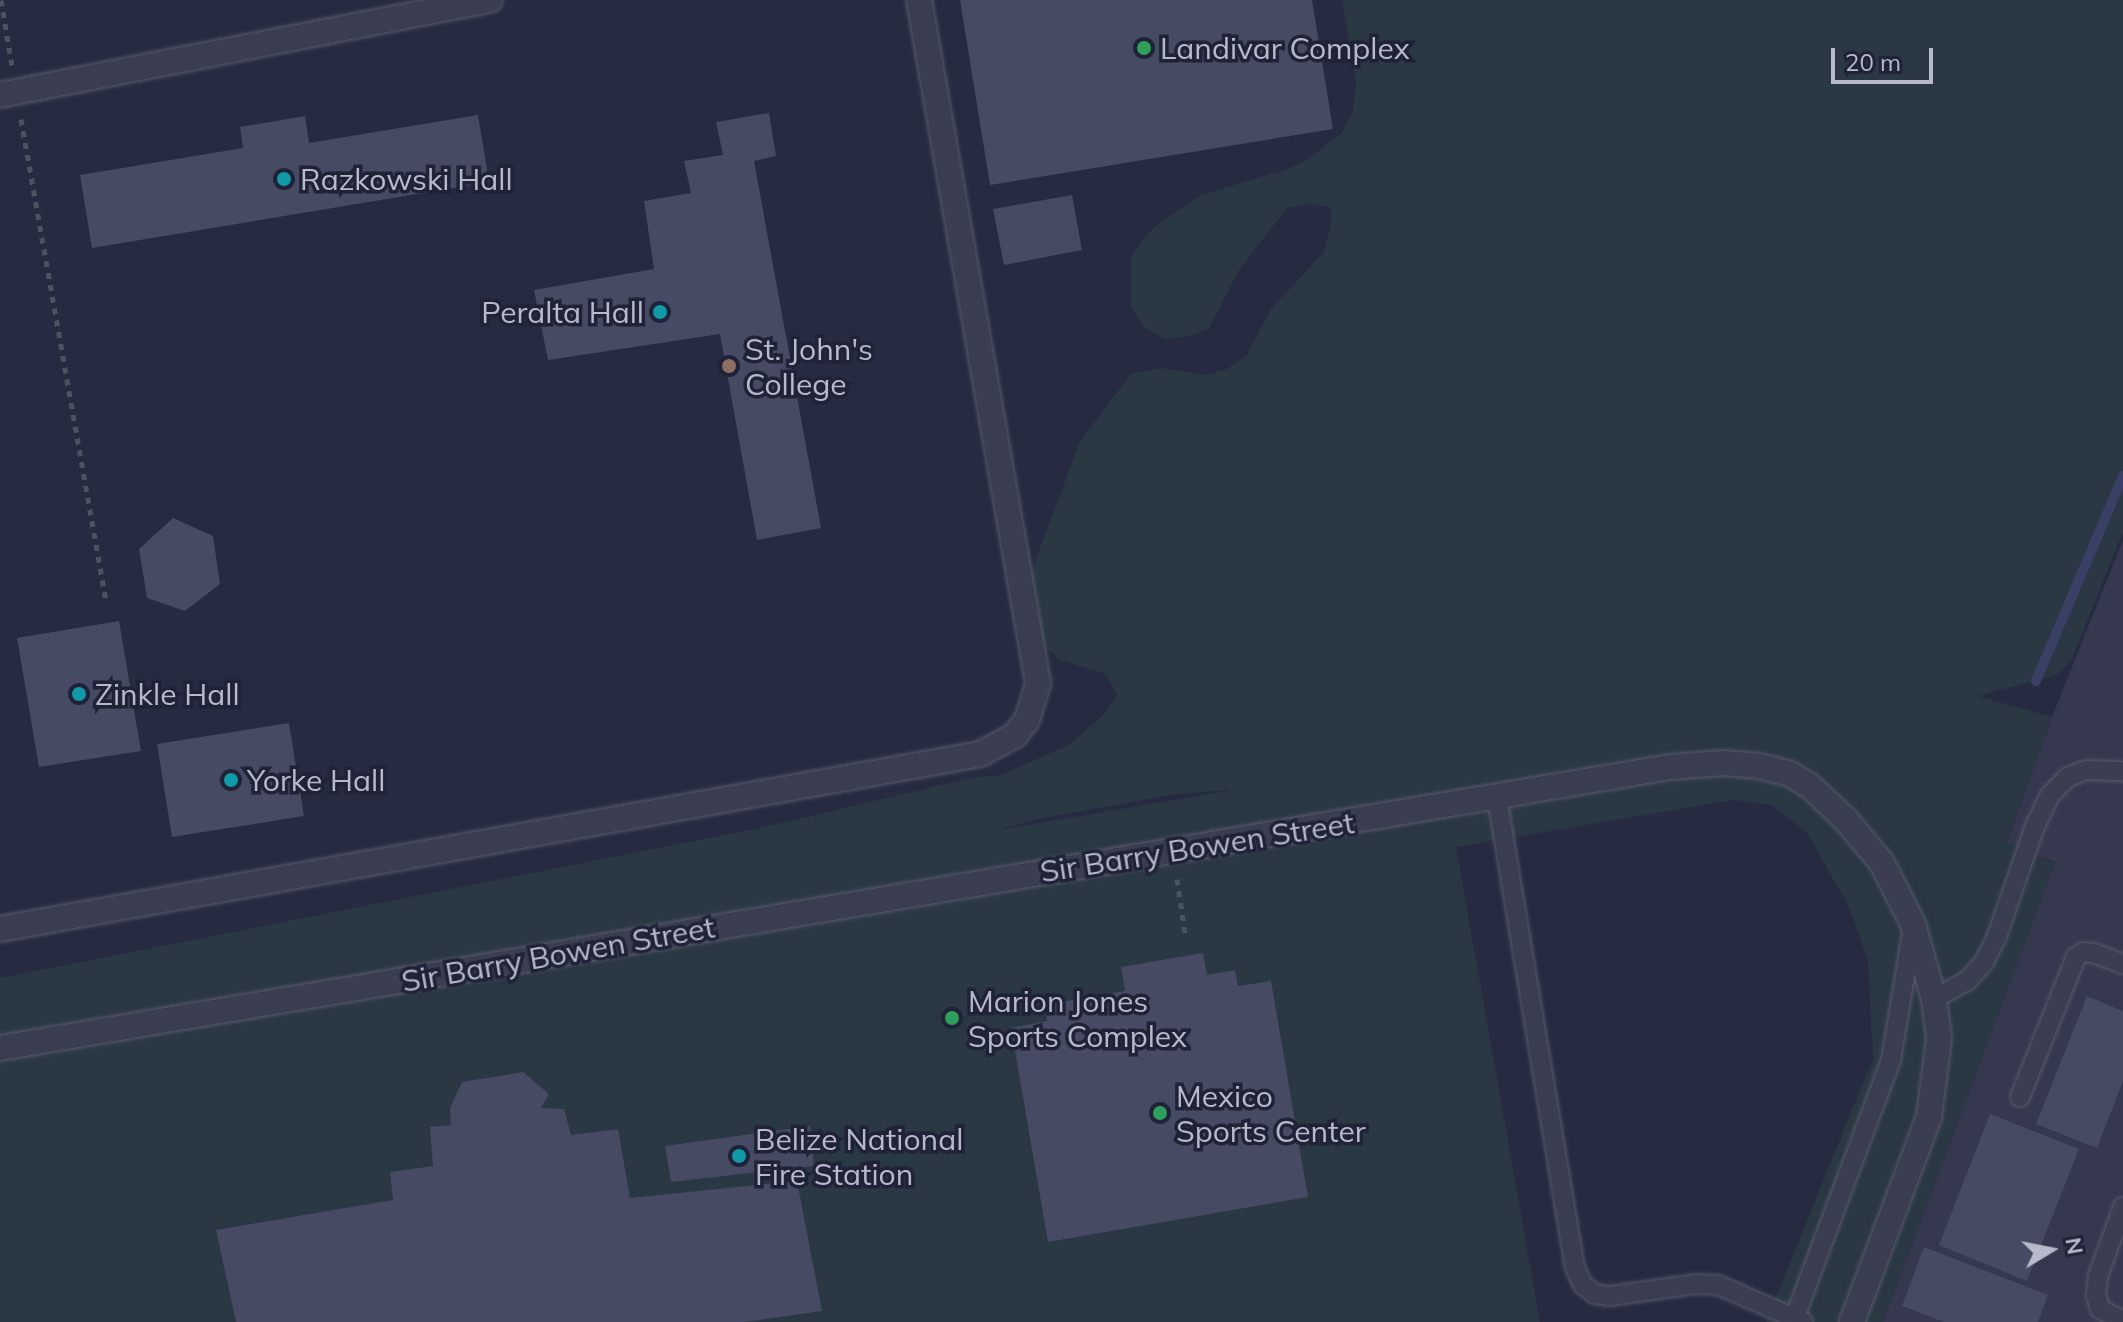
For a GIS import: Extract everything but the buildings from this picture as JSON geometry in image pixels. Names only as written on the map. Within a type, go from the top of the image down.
[{"type":"street","points":[[8,94],[490,0]]},
{"type":"street","points":[[0,929],[980,754],[1015,735],[1031,711],[1038,683],[919,0]]},
{"type":"street","name":"Sir Barry Bowen Street","points":[[0,1048],[1670,767],[1724,763],[1790,774],[1810,786],[1845,819],[1882,863],[1913,924],[1934,999],[1939,1039],[1929,1117],[1852,1322]]},
{"type":"lane","points":[[1934,999],[1968,980],[1984,962],[1997,936],[2035,826],[2050,795],[2068,777],[2086,770],[2123,771]]},
{"type":"lane","points":[[1497,797],[1575,1268],[1583,1285],[1595,1294],[1610,1296],[1697,1284],[1718,1285],[1797,1321],[1891,1060],[1913,924]]},
{"type":"lane","points":[[2020,1097],[2076,957],[2084,952],[2094,953],[2123,964]]},
{"type":"lane","points":[[2123,1207],[2098,1276],[2096,1295],[2100,1309],[2123,1321]]},
{"type":"path","points":[[1,0],[8,94],[106,602]]},
{"type":"path","points":[[1172,850],[1185,933]]},
{"type":"shaded area","points":[[1342,0],[2123,0],[2123,532],[2072,659],[2057,675],[1978,696],[2052,717],[2007,842],[2055,863],[1883,1322],[1766,1322],[1873,1058],[1868,961],[1849,907],[1807,833],[1773,806],[1735,800],[1456,847],[1540,1322],[0,1322],[0,978],[760,828],[975,777],[998,776],[1069,745],[1102,716],[1117,696],[1106,674],[1060,660],[1043,645],[1029,578],[1080,441],[1131,374],[1161,368],[1205,375],[1227,369],[1247,355],[1270,310],[1323,253],[1330,230],[1331,208],[1309,203],[1287,208],[1239,270],[1208,330],[1188,336],[1165,340],[1143,326],[1131,306],[1131,256],[1145,236],[1162,221],[1201,195],[1285,170],[1305,161],[1342,133],[1353,111],[1356,82]],"holes":[[[1228,791],[997,830],[1037,819],[1177,794]]]},
{"type":"shaded area","points":[[2123,540],[2123,1322],[1883,1322],[2055,862],[2007,843],[2052,717]]},
{"type":"waterway","points":[[2036,681],[2123,476]]},
{"type":"place","name":"Landivar Complex","points":[[1144,48]]},
{"type":"place","name":"Razkowski Hall","points":[[284,179]]},
{"type":"place","name":"Peralta Hall","points":[[660,312]]},
{"type":"place","name":"St. John's College","points":[[729,366]]},
{"type":"place","name":"Zinkle Hall","points":[[79,694]]},
{"type":"place","name":"Yorke Hall","points":[[231,780]]},
{"type":"place","name":"Marion Jones Sports Complex","points":[[952,1018]]},
{"type":"place","name":"Mexico Sports Center","points":[[1160,1113]]},
{"type":"place","name":"Belize National Fire Station","points":[[739,1156]]}]
